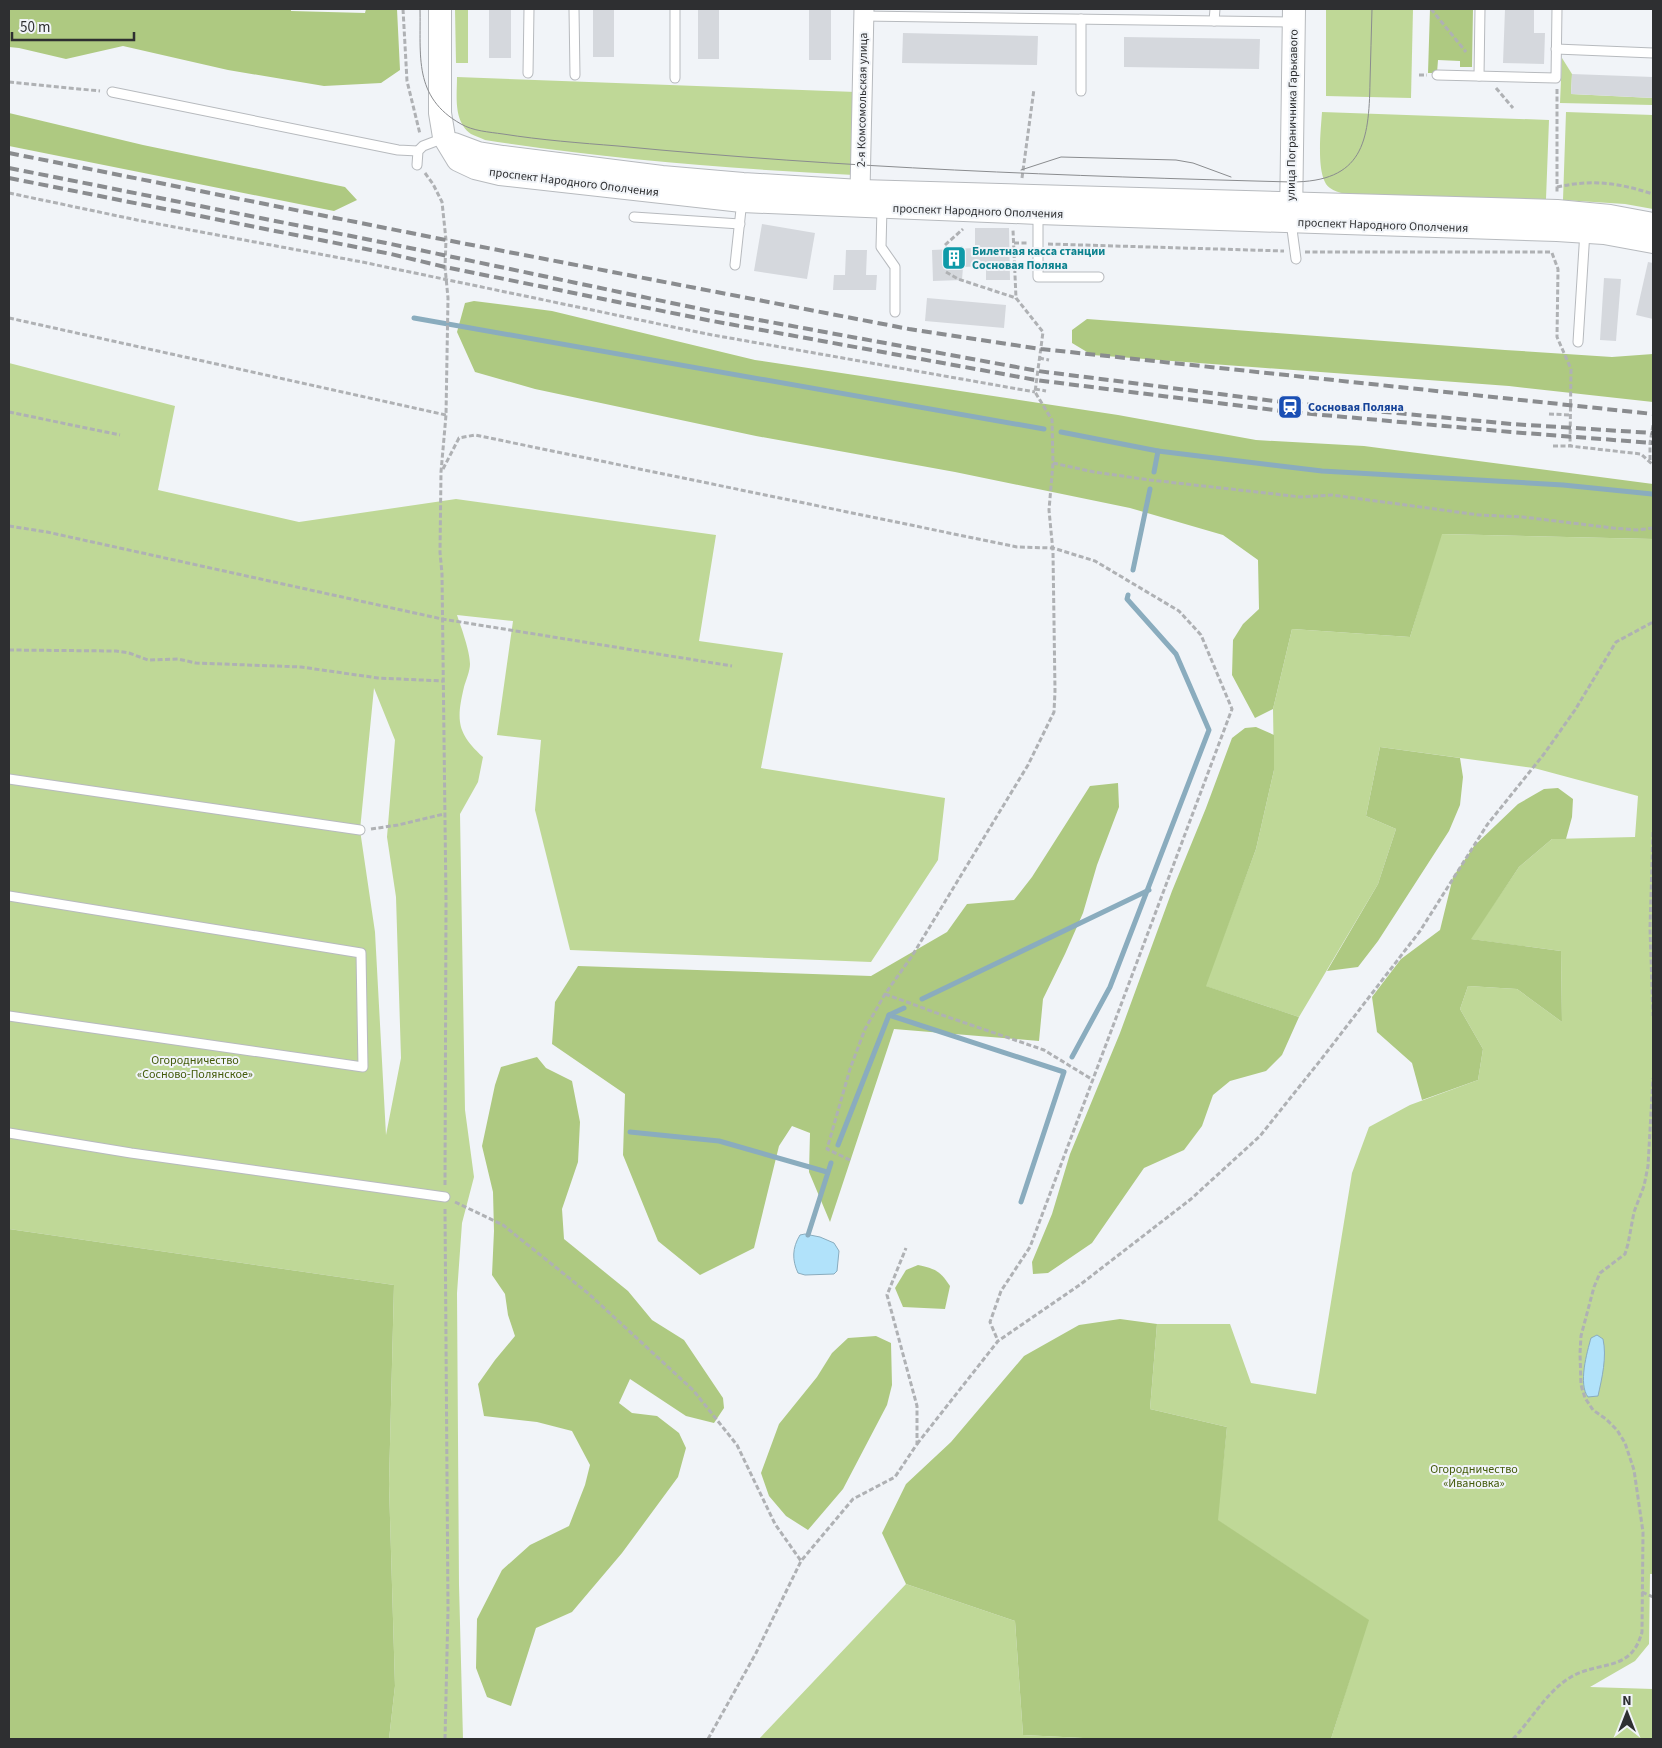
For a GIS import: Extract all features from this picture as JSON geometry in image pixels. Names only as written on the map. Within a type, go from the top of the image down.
[{"type":"street","points":[[440,9],[440,113],[446,140]]},
{"type":"street","name":"2-я Комсомольская улица","points":[[864,12],[867,202]]},
{"type":"street","name":"улица Пограничника Гарькавого","points":[[1291,213],[1294,15]]},
{"type":"street","name":"проспект Народного Ополчения","points":[[446,140],[478,153],[662,177],[742,192],[1006,212],[1581,212],[1653,224]]},
{"type":"street","name":"проспект Народного Ополчения","points":[[867,202],[1291,213],[1585,231],[1653,242]]},
{"type":"lane","points":[[528,73],[529,9]]},
{"type":"lane","points":[[574,9],[575,75]]},
{"type":"lane","points":[[675,9],[675,78]]},
{"type":"lane","points":[[1044,9],[1044,19]]},
{"type":"lane","points":[[1214,21],[1215,9]]},
{"type":"lane","points":[[1479,76],[1480,9]]},
{"type":"lane","points":[[1437,75],[1556,78],[1557,9]]},
{"type":"lane","points":[[864,12],[958,13],[1044,19],[1214,21],[1294,15]]},
{"type":"lane","points":[[1081,19],[1081,91]]},
{"type":"lane","points":[[1556,49],[1653,53]]},
{"type":"lane","points":[[112,92],[398,150],[421,149],[446,140]]},
{"type":"lane","points":[[417,165],[421,149]]},
{"type":"lane","points":[[735,265],[742,192]]},
{"type":"lane","points":[[867,202],[881,246],[895,267],[895,312]]},
{"type":"lane","points":[[1038,213],[1038,277],[1099,277]]},
{"type":"lane","points":[[1291,213],[1296,259]]},
{"type":"lane","points":[[634,218],[740,224]]},
{"type":"lane","points":[[1578,342],[1585,231]]},
{"type":"lane","points":[[9,779],[360,830]]},
{"type":"lane","points":[[9,896],[361,953],[363,1067],[9,1016]]},
{"type":"lane","points":[[9,1133],[131,1153],[445,1197]]},
{"type":"path","points":[[403,9],[407,81],[421,149]]},
{"type":"path","points":[[1431,9],[1471,57]]},
{"type":"path","points":[[1556,78],[1558,109],[1557,196]]},
{"type":"path","points":[[9,82],[112,92]]},
{"type":"path","points":[[1493,85],[1512,108]]},
{"type":"path","points":[[1022,181],[1034,89]]},
{"type":"path","points":[[417,165],[433,184],[442,202],[446,240],[446,416],[441,472],[440,552],[442,574],[446,901],[445,1197],[448,1610],[445,1739]]},
{"type":"path","points":[[1557,187],[1592,181],[1624,185],[1653,194]]},
{"type":"path","points":[[9,193],[137,220],[362,262],[707,334],[1035,391],[1046,391]]},
{"type":"path","points":[[1006,212],[1006,221],[1013,226],[1016,298]]},
{"type":"path","points":[[1554,246],[1552,252],[1558,269],[1557,337],[1570,369],[1570,446]]},
{"type":"path","points":[[850,1160],[827,1149],[850,1069],[865,1029],[885,994],[912,956],[1028,765],[1054,712],[1053,548],[1049,510],[1053,463],[1052,420],[1035,391],[1043,332],[1016,298],[958,279],[946,272]]},
{"type":"path","points":[[9,318],[446,416]]},
{"type":"path","points":[[1040,358],[1049,360]]},
{"type":"path","points":[[9,412],[120,435]]},
{"type":"path","points":[[1549,414],[1570,415]]},
{"type":"path","points":[[1650,461],[1653,425]]},
{"type":"path","points":[[441,472],[458,438],[475,435],[1017,547],[1053,548],[1095,561],[1179,611],[1201,635],[1232,709],[1030,1247],[1001,1291],[990,1322],[998,1341]]},
{"type":"path","points":[[1553,446],[1570,446],[1641,454],[1653,465]]},
{"type":"path","points":[[1053,463],[1094,472],[1150,480],[1301,497],[1332,495],[1479,515],[1523,517],[1637,530],[1653,528]]},
{"type":"path","points":[[9,526],[46,532],[442,619],[732,666]]},
{"type":"path","points":[[708,1739],[756,1653],[801,1561],[853,1499],[895,1478],[917,1444],[998,1341],[1081,1284],[1191,1199],[1260,1136],[1420,931],[1487,825],[1544,754],[1575,710],[1616,642],[1653,622]]},
{"type":"path","points":[[9,650],[116,651],[148,660],[178,660],[196,663],[301,668],[378,678],[443,681]]},
{"type":"path","points":[[360,830],[398,825],[444,814]]},
{"type":"path","points":[[1653,832],[1650,928],[1653,1016]]},
{"type":"path","points":[[885,994],[1044,1050],[1093,1080]]},
{"type":"path","points":[[1513,1739],[1556,1689],[1571,1677],[1585,1670],[1623,1660],[1634,1650],[1642,1632],[1643,1532],[1634,1470],[1625,1443],[1617,1430],[1593,1410],[1585,1398],[1581,1385],[1580,1354],[1581,1336],[1594,1287],[1600,1273],[1625,1254],[1634,1212],[1644,1186],[1648,1166],[1653,1078]]},
{"type":"path","points":[[445,1197],[503,1225],[589,1294],[693,1390],[737,1445],[775,1524],[801,1561]]},
{"type":"path","points":[[906,1248],[887,1295],[917,1406],[917,1444]]},
{"type":"path","points":[[1642,1592],[1653,1598]]},
{"type":"green space","points":[[9,9],[291,9],[291,11],[365,13],[366,9],[397,9],[400,70],[381,83],[324,86],[228,70],[123,46],[66,59],[9,47]]},
{"type":"green space","points":[[455,9],[468,9],[468,63],[456,63]]},
{"type":"green space","points":[[1326,9],[1413,9],[1411,98],[1326,96]]},
{"type":"green space","points":[[1430,9],[1473,9],[1472,67],[1460,67],[1460,61],[1438,60],[1437,73],[1428,73]]},
{"type":"green space","points":[[1562,58],[1572,74],[1571,94],[1653,98],[1653,105],[1560,103]]},
{"type":"green space","points":[[457,77],[856,92],[854,175],[669,162],[577,153],[485,140],[471,134],[461,122],[457,108]]},
{"type":"green space","points":[[1322,112],[1549,120],[1546,199],[1360,196],[1337,192],[1325,183],[1322,174],[1320,141]]},
{"type":"green space","points":[[1566,112],[1653,115],[1653,209],[1625,204],[1563,200]]},
{"type":"green space","points":[[9,113],[143,145],[345,187],[357,200],[334,211],[9,146]]},
{"type":"green space","points":[[474,301],[552,311],[755,360],[1118,415],[1256,440],[1364,446],[1653,484],[1653,539],[1442,534],[1410,637],[1292,629],[1273,709],[1255,718],[1232,675],[1233,640],[1243,624],[1259,609],[1258,560],[1223,535],[1130,508],[955,472],[756,436],[535,389],[475,372],[457,332],[465,303]]},
{"type":"green space","points":[[1087,319],[1612,357],[1653,354],[1653,402],[1509,386],[1092,355],[1072,343],[1072,330]]},
{"type":"green space","name":"Огородничество «Сосново-Полянское»","points":[[9,363],[175,406],[158,490],[299,522],[456,499],[716,535],[699,641],[783,653],[761,768],[945,798],[938,860],[871,962],[570,950],[535,810],[541,740],[497,735],[513,621],[457,615],[470,659],[469,673],[461,699],[461,726],[468,741],[483,757],[478,782],[460,814],[465,1110],[474,1177],[462,1223],[457,1293],[459,1585],[463,1739],[389,1739],[395,1686],[389,1484],[394,1285],[9,1229]],"holes":[[[374,688],[395,740],[387,837],[396,897],[401,1058],[386,1135],[375,932],[360,830]]]},
{"type":"green space","name":"Огородничество «Ивановка»","points":[[1441,534],[1653,539],[1653,1574],[1650,1574],[1649,1644],[1635,1661],[1590,1687],[1653,1689],[1653,1739],[1331,1739],[1368,1620],[1217,1520],[1227,1427],[1150,1409],[1157,1324],[1230,1324],[1251,1383],[1316,1394],[1352,1173],[1369,1127],[1410,1105],[1478,1080],[1483,1049],[1460,1009],[1468,986],[1517,989],[1562,1022],[1561,951],[1470,939],[1519,867],[1552,839],[1635,837],[1638,796],[1534,768],[1380,747],[1366,816],[1396,829],[1378,884],[1299,1017],[1205,986],[1256,849],[1274,770],[1273,709],[1292,629],[1410,637]]},
{"type":"green space","points":[[1256,727],[1274,735],[1274,770],[1256,849],[1206,986],[1299,1017],[1282,1055],[1266,1071],[1230,1081],[1213,1095],[1202,1126],[1184,1150],[1144,1168],[1092,1243],[1048,1273],[1033,1274],[1032,1262],[1052,1214],[1070,1154],[1120,1033],[1172,891],[1232,738],[1245,728]]},
{"type":"green space","points":[[1380,747],[1460,758],[1463,777],[1460,805],[1449,831],[1378,941],[1358,967],[1327,971],[1378,884],[1396,829],[1366,816]]},
{"type":"green space","points":[[1118,783],[1119,807],[1097,865],[1083,913],[1043,999],[1039,1041],[894,1029],[830,1222],[809,1172],[810,1133],[792,1126],[779,1146],[754,1248],[700,1275],[658,1241],[623,1155],[625,1094],[552,1044],[555,1002],[578,966],[871,976],[947,932],[967,904],[1014,900],[1032,877],[1090,786]]},
{"type":"green space","points":[[1558,788],[1573,799],[1572,817],[1566,839],[1552,839],[1519,867],[1471,939],[1561,951],[1562,1022],[1517,989],[1468,986],[1460,1009],[1483,1049],[1478,1080],[1422,1100],[1412,1063],[1377,1032],[1372,997],[1401,959],[1440,930],[1453,877],[1474,846],[1518,804],[1544,789]]},
{"type":"green space","points":[[537,1057],[546,1068],[572,1081],[580,1122],[578,1162],[562,1209],[564,1239],[628,1291],[652,1320],[684,1340],[723,1398],[724,1408],[714,1423],[686,1416],[630,1379],[619,1403],[632,1413],[657,1416],[679,1433],[686,1448],[678,1477],[622,1553],[572,1612],[536,1628],[511,1706],[487,1697],[476,1668],[477,1619],[502,1570],[530,1545],[569,1526],[585,1485],[590,1465],[572,1431],[537,1422],[484,1416],[478,1384],[515,1336],[508,1315],[505,1294],[492,1275],[493,1192],[482,1146],[495,1085],[501,1067]]},
{"type":"green space","points":[[9,1229],[394,1285],[389,1484],[395,1686],[389,1739],[9,1739]]},
{"type":"green space","points":[[918,1265],[937,1271],[950,1286],[945,1309],[903,1307],[895,1288],[906,1270]]},
{"type":"green space","points":[[1120,1319],[1157,1324],[1150,1409],[1227,1427],[1218,1520],[1369,1620],[1331,1739],[1103,1739],[1023,1735],[1015,1621],[906,1584],[882,1533],[906,1484],[951,1442],[1024,1356],[1079,1325]]},
{"type":"green space","points":[[876,1336],[891,1343],[892,1385],[887,1405],[843,1489],[808,1530],[786,1516],[769,1496],[761,1473],[779,1424],[817,1377],[832,1353],[848,1338]]},
{"type":"green space","points":[[906,1584],[1015,1621],[1023,1735],[1103,1739],[759,1739]]},
{"type":"water","points":[[800,1235],[820,1237],[834,1243],[839,1251],[837,1271],[834,1274],[805,1275],[798,1273],[794,1259],[794,1249]]},
{"type":"water","points":[[1597,1335],[1603,1339],[1604,1368],[1598,1396],[1588,1397],[1584,1384],[1584,1368],[1591,1338]]},
{"type":"building","points":[[489,9],[511,9],[511,58],[489,58]]},
{"type":"building","points":[[593,9],[614,9],[614,57],[593,57]]},
{"type":"building","points":[[698,9],[719,9],[719,59],[698,59]]},
{"type":"building","points":[[809,9],[831,9],[831,60],[809,60]]},
{"type":"building","points":[[1505,9],[1534,9],[1534,33],[1545,33],[1544,64],[1503,63]]},
{"type":"building","points":[[903,33],[1038,36],[1037,65],[902,63]]},
{"type":"building","points":[[1124,37],[1260,39],[1259,69],[1124,67]]},
{"type":"building","points":[[1572,74],[1653,77],[1653,98],[1571,94]]},
{"type":"building","points":[[762,224],[815,233],[807,279],[754,271]]},
{"type":"building","points":[[975,228],[1009,228],[1010,280],[986,280],[986,266],[963,267],[962,280],[933,281],[932,250],[975,248]]},
{"type":"building","points":[[846,250],[867,250],[866,275],[877,275],[876,290],[833,290],[834,275],[845,275]]},
{"type":"building","points":[[1648,262],[1653,263],[1653,319],[1636,315]]},
{"type":"building","points":[[1604,278],[1621,279],[1616,341],[1600,340]]},
{"type":"building","points":[[927,298],[1006,305],[1004,328],[925,321]]},
{"type":"waterway","points":[[414,318],[1044,429]]},
{"type":"waterway","points":[[1061,432],[1158,451],[1322,471],[1563,485],[1652,494]]},
{"type":"waterway","points":[[1154,472],[1158,451]]},
{"type":"waterway","points":[[1133,570],[1150,489]]},
{"type":"waterway","points":[[1072,1057],[1110,987],[1209,730],[1176,654],[1127,599],[1128,595]]},
{"type":"waterway","points":[[922,999],[1149,890]]},
{"type":"waterway","points":[[838,1145],[889,1015],[904,1008]]},
{"type":"waterway","points":[[889,1015],[1064,1072],[1021,1202]]},
{"type":"waterway","points":[[630,1132],[719,1141],[827,1172]]},
{"type":"waterway","points":[[808,1235],[831,1163]]},
{"type":"tram line","points":[[420,9],[421,59],[427,88],[434,101],[445,113],[461,124],[481,131],[532,138],[786,160],[1039,174],[1291,182],[1315,180],[1334,175],[1347,166],[1357,154],[1364,140],[1369,104],[1372,9]]},
{"type":"tram line","points":[[1021,170],[1061,157],[1176,160],[1193,163],[1231,177]]},
{"type":"railway","points":[[9,153],[446,240],[909,329],[1041,349],[1653,414]]},
{"type":"railway","points":[[9,168],[386,243],[710,311],[1038,371],[1290,403],[1512,424],[1653,433]]},
{"type":"railway","points":[[9,178],[391,254],[445,267],[707,320],[1036,380],[1290,412],[1653,443]]},
{"type":"place","name":"Билетная касса станции Сосновая Поляна","points":[[954,258]]},
{"type":"place","name":"Сосновая Поляна","points":[[1290,407]]}]
